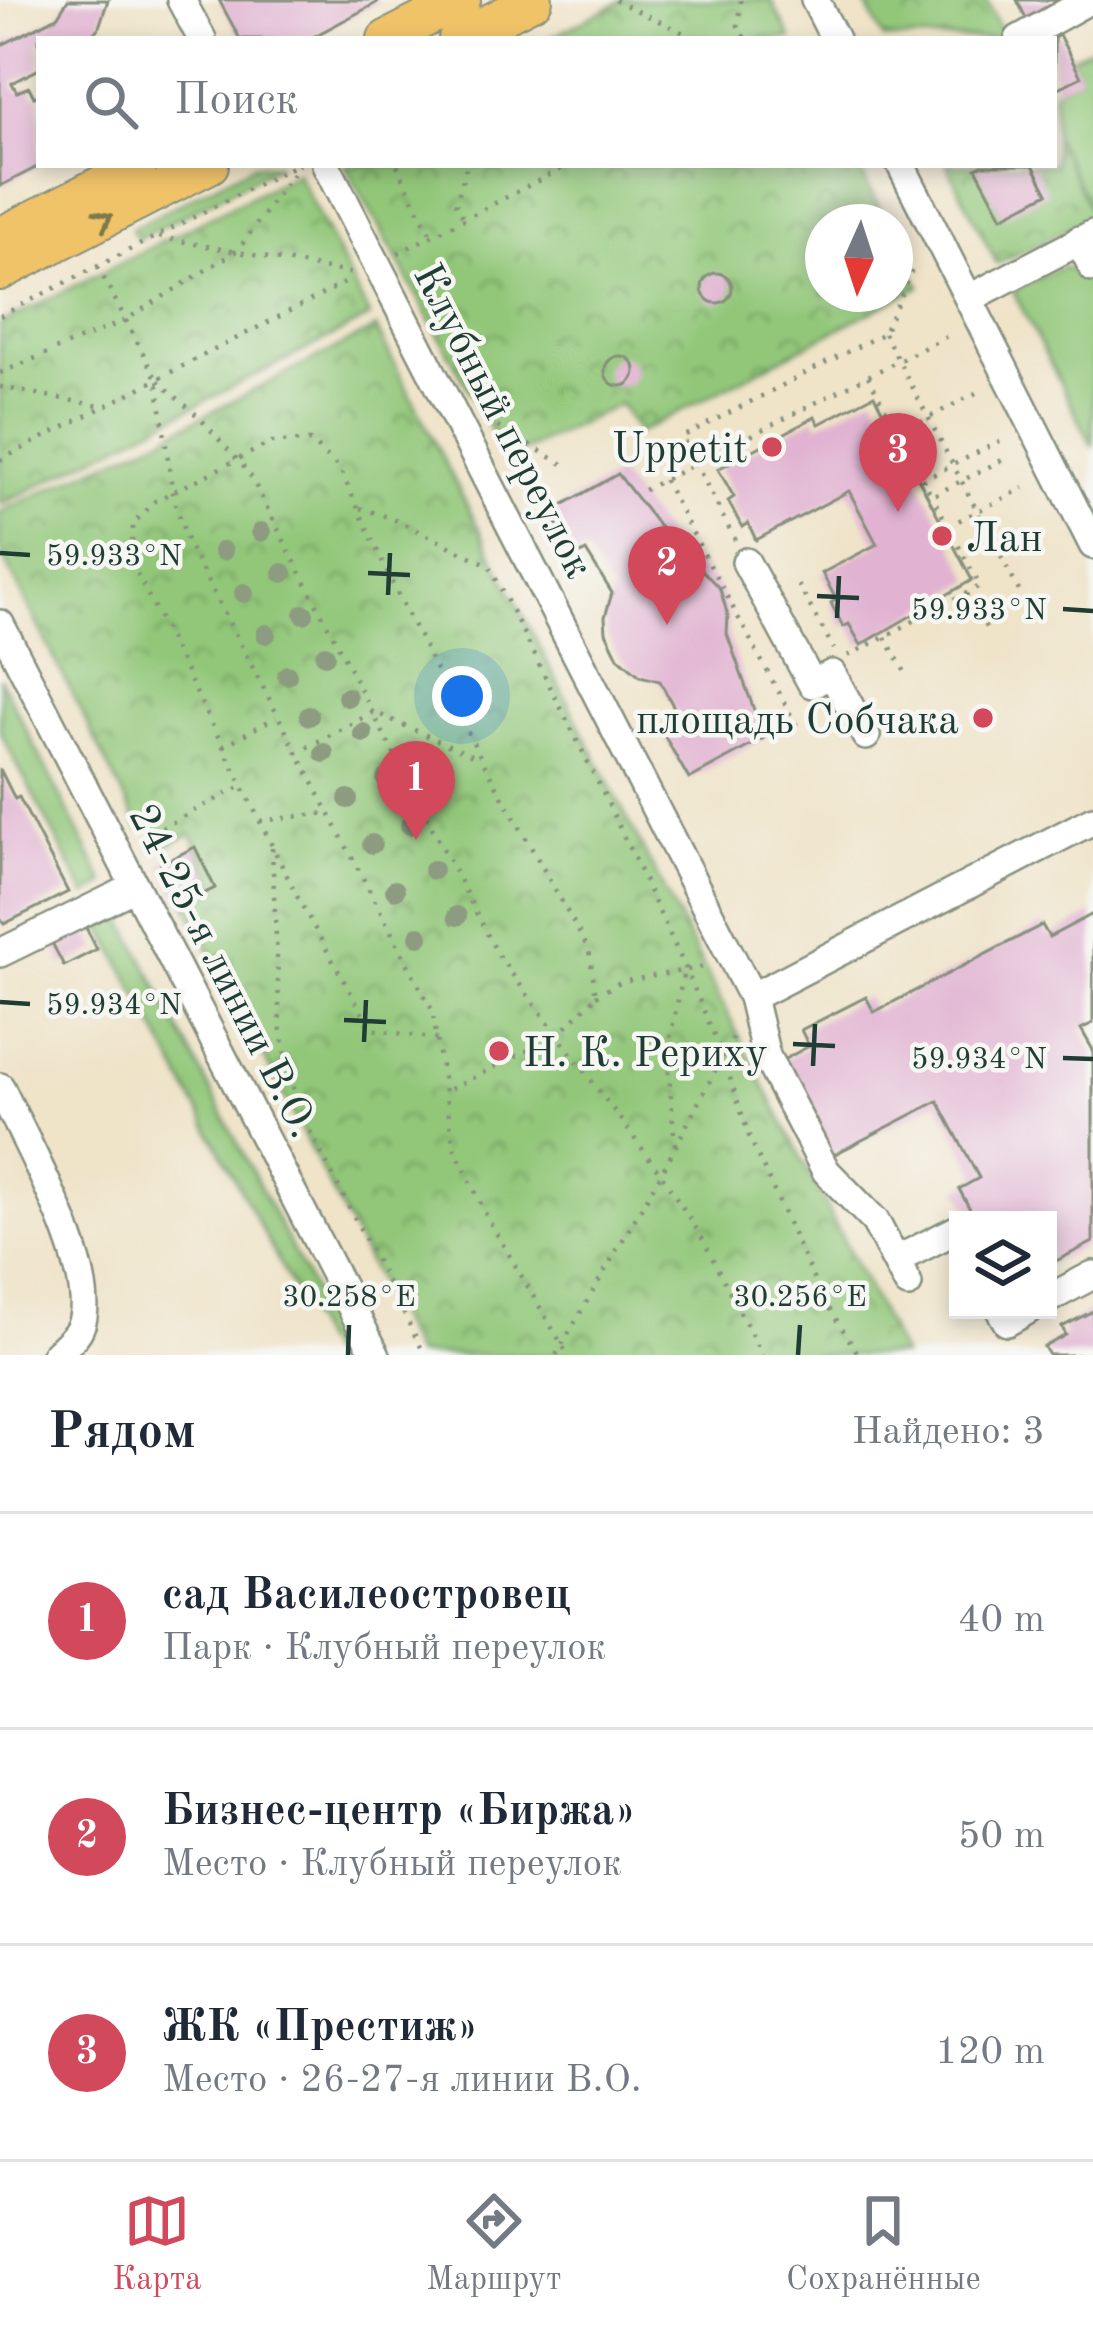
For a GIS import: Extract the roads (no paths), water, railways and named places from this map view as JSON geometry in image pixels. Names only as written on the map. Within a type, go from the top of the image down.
[{"type":"main road","points":[[392,36],[462,0]]},
{"type":"main road","points":[[468,36],[543,16]]},
{"type":"main road","points":[[0,236],[134,168]]},
{"type":"main road","points":[[0,272],[204,168]]},
{"type":"street","points":[[181,0],[200,36]]},
{"type":"street","points":[[815,0],[834,36]]},
{"type":"street","points":[[1024,36],[1090,0]]},
{"type":"street","name":"Клубный переулок","points":[[328,168],[752,997],[766,1056],[826,1172],[875,1221],[902,1272],[949,1235]]},
{"type":"street","points":[[903,168],[1093,545]]},
{"type":"street","points":[[970,298],[1086,237],[1093,268]]},
{"type":"street","points":[[746,562],[812,684],[832,674],[866,736]]},
{"type":"street","name":"24-25-я линии В.О.","points":[[0,623],[376,1355]]},
{"type":"street","points":[[752,997],[1093,820]]},
{"type":"street","points":[[0,953],[135,887]]},
{"type":"street","points":[[0,1087],[75,1252],[87,1294],[80,1328],[55,1355]]},
{"type":"street","points":[[1057,1294],[1093,1275]]},
{"type":"place","name":"Uppetit","points":[[772,447]]},
{"type":"place","name":"ЖК «Престиж»","points":[[898,512]]},
{"type":"place","name":"Лан","points":[[942,536]]},
{"type":"place","name":"Бизнес-центр «Биржа»","points":[[667,625]]},
{"type":"place","name":"площадь Собчака","points":[[983,718]]},
{"type":"place","name":"сад Василеостровец","points":[[416,840]]},
{"type":"place","name":"Н. К. Рериху","points":[[499,1051]]}]
